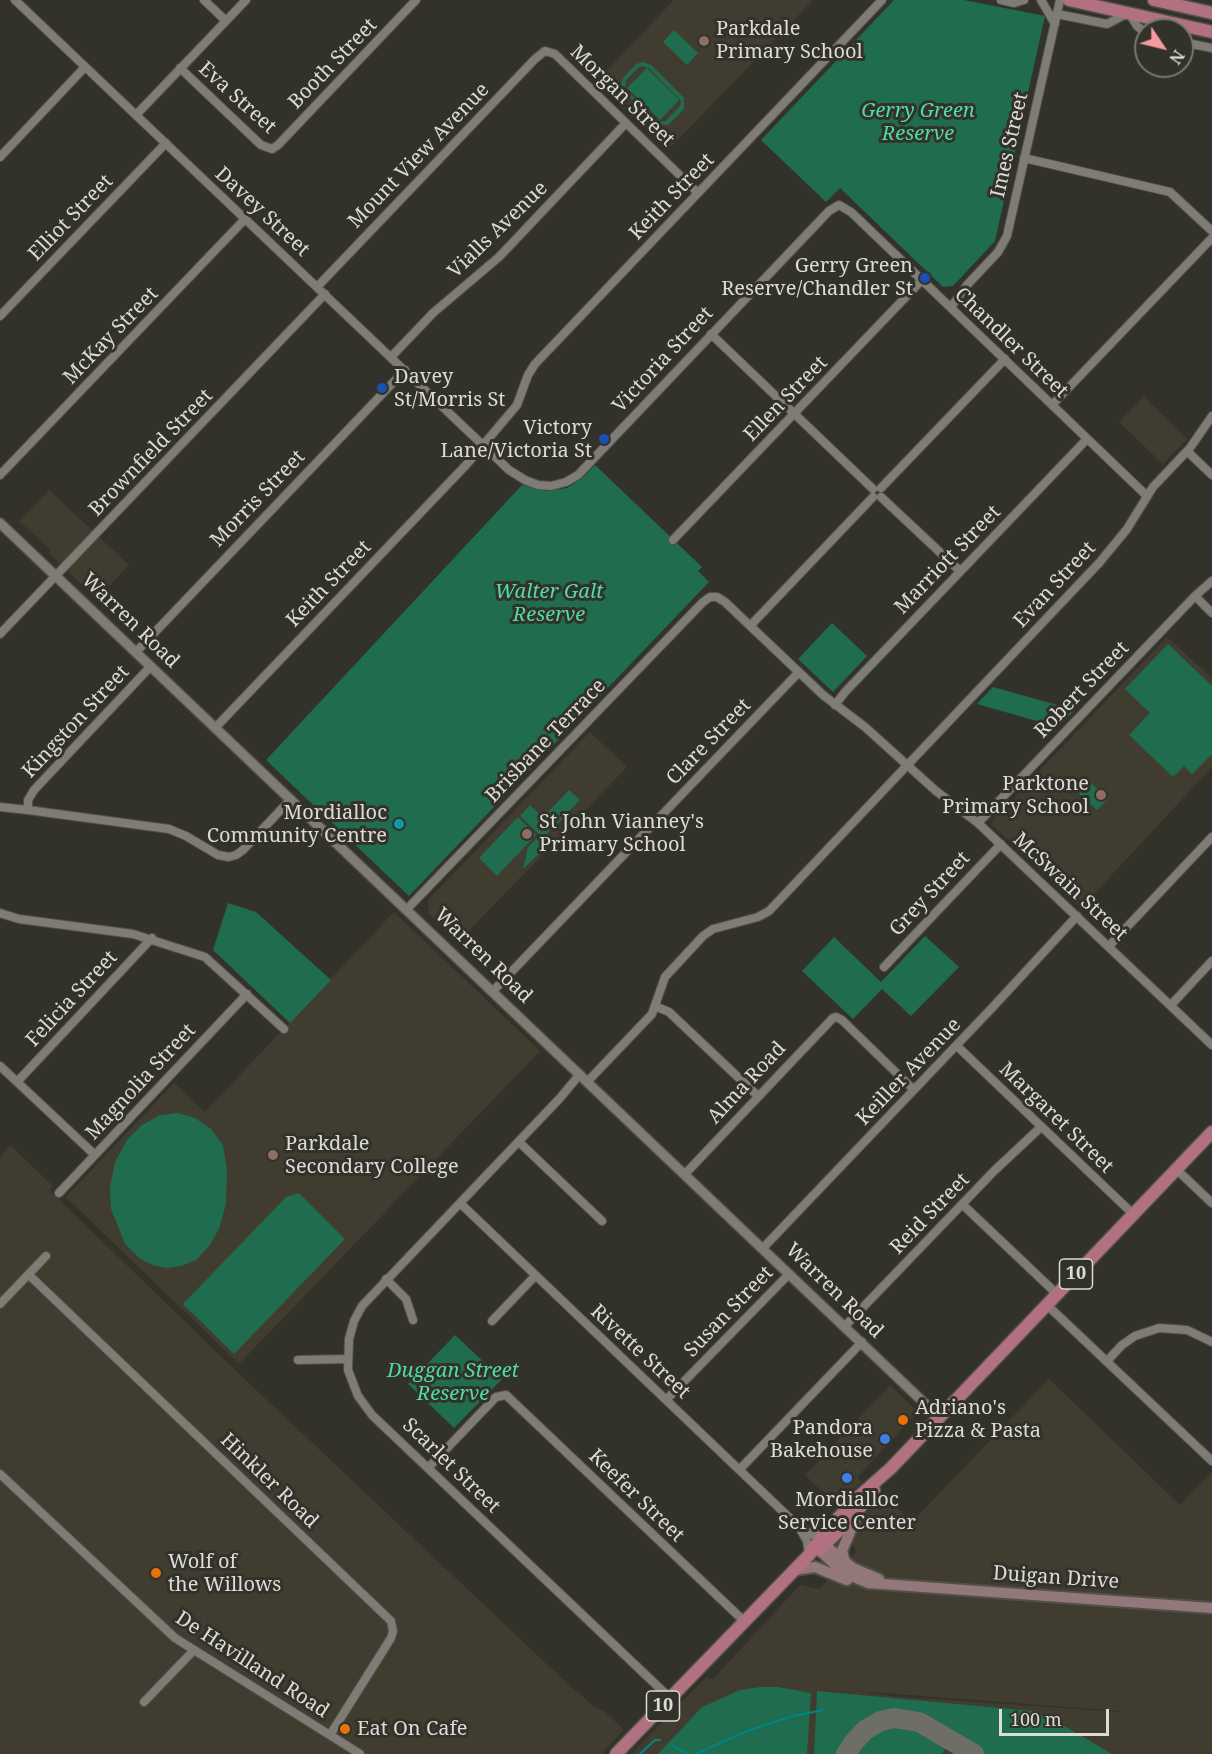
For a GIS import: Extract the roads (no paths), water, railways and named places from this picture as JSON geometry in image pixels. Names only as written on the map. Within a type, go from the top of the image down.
[{"type":"highway","points":[[1069,0],[1212,32]]},
{"type":"highway","points":[[1155,0],[1212,13]]},
{"type":"highway","name":"10","points":[[818,1547],[829,1528],[891,1468],[1212,1132]]},
{"type":"highway","name":"10","points":[[616,1754],[795,1570],[860,1509],[891,1468]]},
{"type":"main road","points":[[845,1562],[842,1551],[860,1509]]},
{"type":"main road","name":"Duigan Drive","points":[[818,1547],[860,1572],[896,1585]]},
{"type":"main road","name":"Duigan Drive","points":[[818,1547],[844,1573],[868,1583],[1212,1608]]},
{"type":"main road","points":[[795,1570],[814,1567],[846,1580],[868,1583]]},
{"type":"street","name":"Davey Street","points":[[15,0],[483,444]]},
{"type":"street","points":[[204,0],[226,21]]},
{"type":"street","points":[[136,115],[246,0]]},
{"type":"street","name":"Booth Street","points":[[272,149],[416,0]]},
{"type":"street","name":"Keith Street","points":[[216,727],[467,464],[519,401],[535,363],[882,0]]},
{"type":"street","points":[[1001,0],[1014,3],[1024,0]]},
{"type":"street","points":[[1041,0],[1055,24]]},
{"type":"street","name":"Imes Street","points":[[948,304],[1004,244],[1060,0]]},
{"type":"street","points":[[1057,14],[1107,24],[1129,13],[1134,21]]},
{"type":"street","points":[[1194,44],[1212,48]]},
{"type":"street","name":"Morgan Street","points":[[548,51],[555,54],[698,193]]},
{"type":"street","name":"Mount View Avenue","points":[[317,287],[535,59],[542,52],[548,51]]},
{"type":"street","points":[[0,157],[86,67]]},
{"type":"street","name":"Eva Street","points":[[180,69],[264,147],[272,149]]},
{"type":"street","name":"Vialls Avenue","points":[[391,357],[433,314],[499,257],[626,123]]},
{"type":"street","name":"Elliot Street","points":[[0,316],[166,143]]},
{"type":"street","points":[[1024,158],[1170,192],[1212,231]]},
{"type":"street","name":"Victoria Street","points":[[483,444],[515,474],[532,483],[551,486],[571,480],[830,211],[839,205],[851,212]]},
{"type":"street","name":"Chandler Street","points":[[851,212],[1147,496]]},
{"type":"street","name":"McKay Street","points":[[0,476],[245,219]]},
{"type":"street","points":[[1052,405],[1212,238]]},
{"type":"street","name":"Ellen Street","points":[[673,540],[922,280]]},
{"type":"street","name":"Brownfield Street","points":[[0,634],[325,294]]},
{"type":"street","points":[[711,334],[960,571]]},
{"type":"street","points":[[750,626],[1005,359]]},
{"type":"street","name":"Morris Street","points":[[136,652],[405,370]]},
{"type":"street","name":"Evan Street","points":[[655,1006],[665,976],[703,936],[712,929],[766,913],[1111,550],[1162,476],[1187,451],[1212,416]]},
{"type":"street","name":"Marriott Street","points":[[836,705],[845,692],[1087,440]]},
{"type":"street","points":[[1187,451],[1212,475]]},
{"type":"street","name":"Warren Road","points":[[0,523],[939,1416]]},
{"type":"street","name":"Robert Street","points":[[978,823],[1212,581]]},
{"type":"street","points":[[1195,596],[1212,613]]},
{"type":"street","name":"McSwain Street","points":[[710,597],[721,599],[836,705],[865,727],[936,791],[978,823],[1212,1045]]},
{"type":"street","name":"Brisbane Terrace","points":[[407,909],[710,597]]},
{"type":"street","name":"Kingston Street","points":[[0,807],[28,810],[28,800],[34,790],[151,666]]},
{"type":"street","name":"Clare Street","points":[[493,991],[799,672]]},
{"type":"street","points":[[28,810],[169,829],[218,855],[228,857],[243,850],[291,799]]},
{"type":"street","points":[[1109,946],[1212,837]]},
{"type":"street","name":"Grey Street","points":[[884,967],[1001,844]]},
{"type":"street","points":[[0,913],[19,919],[133,934],[205,957],[284,1029]]},
{"type":"street","name":"Keiller Avenue","points":[[763,1248],[957,1046],[1077,916]]},
{"type":"street","name":"Felicia Street","points":[[17,1082],[152,939]]},
{"type":"street","points":[[1171,1005],[1212,961]]},
{"type":"street","name":"Magnolia Street","points":[[59,1193],[247,993]]},
{"type":"street","points":[[655,1006],[669,1012],[758,1096]]},
{"type":"street","name":"Scarlet Street","points":[[655,1006],[648,1018],[561,1098],[362,1306],[354,1321],[347,1359],[351,1379],[363,1404],[670,1698]]},
{"type":"street","name":"Alma Road","points":[[685,1174],[828,1021],[836,1017],[842,1020],[914,1090]]},
{"type":"street","name":"Margaret Street","points":[[957,1046],[1133,1214]]},
{"type":"street","points":[[0,1066],[95,1155]]},
{"type":"street","name":"Reid Street","points":[[845,1326],[962,1204],[1041,1127]]},
{"type":"street","points":[[519,1142],[602,1221]]},
{"type":"street","points":[[1176,1170],[1212,1203]]},
{"type":"street","name":"Rivette Street","points":[[460,1203],[740,1469],[797,1525],[807,1541],[818,1547]]},
{"type":"street","points":[[962,1204],[1057,1294]]},
{"type":"street","points":[[0,1304],[46,1256]]},
{"type":"street","name":"Susan Street","points":[[666,1400],[789,1274]]},
{"type":"street","name":"Hinkler Road","points":[[28,1275],[391,1621],[393,1630],[391,1638],[330,1735]]},
{"type":"street","points":[[492,1321],[535,1276]]},
{"type":"street","points":[[386,1279],[406,1299],[413,1320]]},
{"type":"street","points":[[1047,1305],[1212,1461]]},
{"type":"street","points":[[1107,1361],[1135,1336],[1159,1328],[1187,1330],[1212,1342]]},
{"type":"street","points":[[740,1469],[862,1342]]},
{"type":"street","points":[[298,1360],[347,1359]]},
{"type":"street","name":"Keefer Street","points":[[428,1468],[496,1397],[503,1395],[511,1399],[745,1622]]},
{"type":"street","name":"De Havilland Road","points":[[0,1474],[176,1638],[360,1754]]},
{"type":"street","points":[[797,1525],[817,1535],[829,1528]]},
{"type":"street","points":[[144,1702],[194,1650]]},
{"type":"waterway","points":[[696,1754],[747,1731],[793,1716],[823,1710]]},
{"type":"waterway","points":[[640,1754],[655,1740],[660,1740]]},
{"type":"waterway","points":[[672,1745],[687,1754]]},
{"type":"place","name":"Parkdale Primary School","points":[[704,41]]},
{"type":"place","name":"Gerry Green Reserve/Chandler St","points":[[925,278]]},
{"type":"place","name":"Davey St/Morris St","points":[[382,388]]},
{"type":"place","name":"Victory Lane/Victoria St","points":[[604,439]]},
{"type":"place","name":"Parktone Primary School","points":[[1101,795]]},
{"type":"place","name":"Mordialloc Community Centre","points":[[399,824]]},
{"type":"place","name":"St John Vianney's Primary School","points":[[527,834]]},
{"type":"place","name":"Parkdale Secondary College","points":[[273,1155]]},
{"type":"place","name":"Adriano's Pizza & Pasta","points":[[903,1420]]},
{"type":"place","name":"Pandora Bakehouse","points":[[885,1439]]},
{"type":"place","name":"Mordialloc Service Center","points":[[847,1478]]},
{"type":"place","name":"Wolf of the Willows","points":[[156,1573]]},
{"type":"place","name":"Eat On Cafe","points":[[345,1729]]},
{"type":"park label","name":"Gerry Green Reserve","points":[[918,122]]},
{"type":"park label","name":"Walter Galt Reserve","points":[[549,604]]},
{"type":"park label","name":"Duggan Street Reserve","points":[[453,1382]]}]
